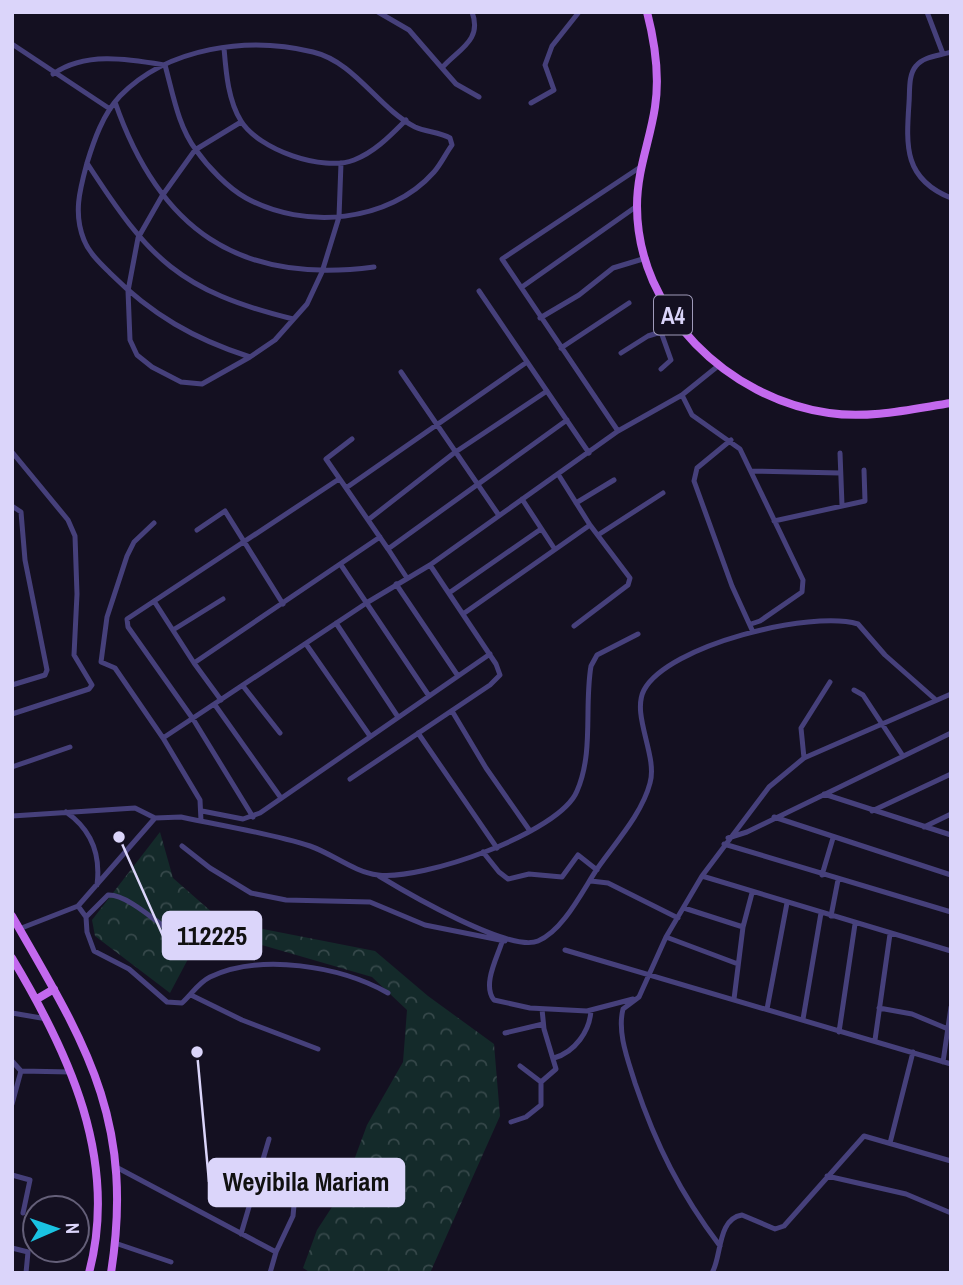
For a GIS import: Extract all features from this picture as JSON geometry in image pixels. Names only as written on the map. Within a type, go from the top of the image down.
[{"type":"main road","name":"A4","points":[[647,12],[657,71],[655,107],[639,168],[637,206],[646,258],[663,299],[676,320],[718,366],[736,380],[781,402],[832,414],[858,415],[951,403]]},
{"type":"main road","points":[[12,916],[86,1049],[103,1093],[116,1167],[115,1243],[111,1273]]},
{"type":"main road","points":[[12,958],[47,1019],[72,1072],[87,1117],[94,1160],[96,1225],[89,1273]]},
{"type":"main road","points":[[37,999],[54,989]]},
{"type":"street","points":[[378,12],[409,30],[456,84],[479,97]]},
{"type":"street","points":[[442,68],[472,39],[475,29],[472,12]]},
{"type":"street","points":[[531,103],[554,90],[545,65],[552,46],[579,12]]},
{"type":"street","points":[[927,12],[943,54]]},
{"type":"street","points":[[12,44],[53,74],[110,109]]},
{"type":"street","points":[[165,65],[183,128],[195,150],[244,197],[268,208],[298,215],[340,217],[386,206],[408,194],[434,172],[452,145],[450,138],[416,127],[343,66],[316,52],[274,45],[209,50],[165,65],[147,74],[115,102],[94,140],[79,192],[80,226],[85,243],[140,303],[191,335],[250,357]]},
{"type":"street","points":[[224,48],[226,78],[242,122],[290,156],[341,163],[355,160],[377,147],[406,120]]},
{"type":"street","points":[[951,52],[922,61],[911,73],[906,137],[911,163],[919,176],[934,191],[951,198]]},
{"type":"street","points":[[53,74],[66,64],[122,57],[165,65]]},
{"type":"street","points":[[115,102],[141,165],[162,195],[190,224],[222,246],[252,260],[279,267],[322,272],[374,267]]},
{"type":"street","points":[[242,122],[195,150],[162,195],[138,238],[128,290],[130,340],[137,355],[152,367],[181,382],[202,384],[250,357],[275,340],[307,304],[322,272],[340,217],[341,163]]},
{"type":"street","points":[[87,163],[138,238],[169,267],[196,285],[234,303],[293,319]]},
{"type":"street","points":[[618,431],[504,264],[503,255],[639,168]]},
{"type":"street","points":[[522,287],[637,206]]},
{"type":"street","points":[[540,318],[579,295],[613,268],[646,258]]},
{"type":"street","points":[[479,290],[589,453]]},
{"type":"street","points":[[561,348],[629,303]]},
{"type":"street","points":[[621,353],[648,336],[661,332],[676,320]]},
{"type":"street","points":[[661,332],[671,360],[661,369]]},
{"type":"street","points":[[346,488],[434,424],[527,362]]},
{"type":"street","points":[[163,738],[368,602],[430,565],[618,431],[682,395],[718,366]]},
{"type":"street","points":[[401,372],[498,514]]},
{"type":"street","points":[[368,520],[454,453],[547,391]]},
{"type":"street","points":[[682,395],[692,415],[732,440],[740,449],[805,588],[760,621],[751,624]]},
{"type":"street","points":[[388,549],[568,420]]},
{"type":"street","points":[[352,439],[326,459],[407,578]]},
{"type":"street","points":[[732,440],[696,468],[694,481],[732,586],[753,632]]},
{"type":"street","points":[[12,452],[68,520],[75,536],[77,594],[74,655],[92,685],[89,689],[12,714]]},
{"type":"street","points":[[840,453],[842,505]]},
{"type":"street","points":[[774,521],[866,500],[864,470]]},
{"type":"street","points":[[751,471],[840,473]]},
{"type":"street","points":[[558,474],[630,582],[574,626]]},
{"type":"street","points":[[253,817],[193,719],[126,623],[130,617],[340,479]]},
{"type":"street","points":[[576,503],[614,480]]},
{"type":"street","points":[[598,535],[663,493]]},
{"type":"street","points":[[522,499],[554,548]]},
{"type":"street","points":[[12,506],[21,512],[24,560],[47,670],[45,675],[12,685]]},
{"type":"street","points":[[197,530],[225,511],[283,604]]},
{"type":"street","points":[[154,523],[134,542],[127,556],[107,617],[101,662],[115,668],[163,738],[200,800],[201,821]]},
{"type":"street","points":[[463,614],[590,525]]},
{"type":"street","points":[[449,593],[541,529]]},
{"type":"street","points":[[194,663],[380,537]]},
{"type":"street","points":[[341,565],[429,696]]},
{"type":"street","points":[[350,779],[499,679],[499,671],[490,654],[430,565]]},
{"type":"street","points":[[397,584],[458,676]]},
{"type":"street","points":[[173,631],[223,599]]},
{"type":"street","points":[[154,601],[221,700]]},
{"type":"street","points":[[182,846],[251,893],[286,900],[370,902],[425,925],[527,944],[549,935],[591,881],[632,818],[650,783],[651,764],[640,704],[646,687],[666,666],[703,649],[753,632],[804,621],[858,624],[885,655],[936,700]]},
{"type":"street","points":[[336,623],[398,717]]},
{"type":"street","points":[[378,875],[421,871],[497,848],[524,837],[552,818],[577,793],[588,735],[588,685],[597,655],[638,634]]},
{"type":"street","points":[[306,643],[370,736]]},
{"type":"street","points":[[202,811],[222,816],[253,817],[490,654]]},
{"type":"street","points":[[804,758],[801,728],[830,682]]},
{"type":"street","points":[[243,686],[280,733]]},
{"type":"street","points":[[854,690],[863,695],[903,756]]},
{"type":"street","points":[[720,1246],[682,1191],[651,1131],[624,1046],[622,1012],[626,1005],[639,997],[647,974],[666,937],[702,876],[769,786],[804,758],[951,694]]},
{"type":"street","points":[[215,705],[281,798]]},
{"type":"street","points":[[452,711],[486,768],[530,831]]},
{"type":"street","points":[[418,733],[497,848]]},
{"type":"street","points":[[729,838],[747,832],[951,733]]},
{"type":"street","points":[[12,767],[70,747]]},
{"type":"street","points":[[872,811],[951,774]]},
{"type":"street","points":[[824,794],[951,835]]},
{"type":"street","points":[[12,816],[135,808],[155,818],[170,816],[201,821],[312,847],[378,875],[422,903],[505,941]]},
{"type":"street","points":[[66,812],[85,826],[92,838],[97,853],[97,887]]},
{"type":"street","points":[[925,827],[951,814]]},
{"type":"street","points":[[774,817],[951,875]]},
{"type":"street","points":[[19,929],[78,906],[155,818]]},
{"type":"street","points":[[821,875],[833,838]]},
{"type":"street","points":[[724,844],[951,912]]},
{"type":"street","points":[[483,852],[499,872],[508,878],[532,874],[562,877],[578,855],[597,870]]},
{"type":"street","points":[[702,876],[951,951]]},
{"type":"street","points":[[831,916],[838,880]]},
{"type":"street","points":[[591,881],[608,883],[678,918]]},
{"type":"street","points":[[734,999],[743,928],[752,893]]},
{"type":"street","points":[[86,917],[108,895],[119,895],[187,942]]},
{"type":"street","points":[[767,1009],[787,903]]},
{"type":"street","points":[[78,906],[86,917],[87,932],[94,950],[130,970],[167,1002],[176,1004],[191,995],[200,983],[233,969],[283,963],[347,977],[388,993]]},
{"type":"street","points":[[684,908],[743,928]]},
{"type":"street","points":[[803,1019],[821,913]]},
{"type":"street","points":[[839,1032],[855,924]]},
{"type":"street","points":[[875,1040],[890,934]]},
{"type":"street","points":[[666,937],[738,964]]},
{"type":"street","points":[[505,941],[491,976],[490,996],[500,1002],[542,1009],[591,1010],[639,997]]},
{"type":"street","points":[[565,950],[951,1064]]},
{"type":"street","points":[[191,995],[242,1020],[318,1049]]},
{"type":"street","points":[[943,1062],[951,1007]]},
{"type":"street","points":[[879,1008],[912,1014],[947,1029]]},
{"type":"street","points":[[541,1082],[555,1072],[542,1009]]},
{"type":"street","points":[[554,1058],[563,1054],[586,1033],[591,1010]]},
{"type":"street","points":[[12,1013],[47,1019]]},
{"type":"street","points":[[505,1033],[543,1024]]},
{"type":"street","points":[[890,1143],[913,1052]]},
{"type":"street","points":[[12,1061],[21,1071],[72,1072]]},
{"type":"street","points":[[520,1066],[541,1082]]},
{"type":"street","points":[[12,1104],[21,1071]]},
{"type":"street","points":[[511,1122],[526,1117],[541,1105],[541,1082]]},
{"type":"street","points":[[712,1273],[723,1233],[736,1216],[743,1215],[775,1229],[784,1226],[864,1136],[951,1161]]},
{"type":"street","points":[[241,1234],[269,1139]]},
{"type":"street","points":[[116,1167],[276,1252]]},
{"type":"street","points":[[12,1175],[30,1180],[27,1194]]},
{"type":"street","points":[[827,1176],[906,1194],[951,1213]]},
{"type":"street","points":[[270,1273],[276,1252],[293,1216],[296,1184]]},
{"type":"street","points":[[115,1243],[171,1262]]},
{"type":"street","points":[[12,1248],[27,1252],[26,1273]]},
{"type":"green space","points":[[160,832],[173,878],[222,921],[375,951],[428,996],[494,1044],[500,1116],[430,1273],[311,1273],[303,1268],[317,1230],[343,1190],[367,1125],[403,1062],[407,1010],[372,977],[238,938],[196,944],[170,993],[95,936],[92,920]]},
{"type":"place","name":"112225","points":[[119,837]]},
{"type":"place","name":"Weyibila Mariam","points":[[197,1052]]}]
